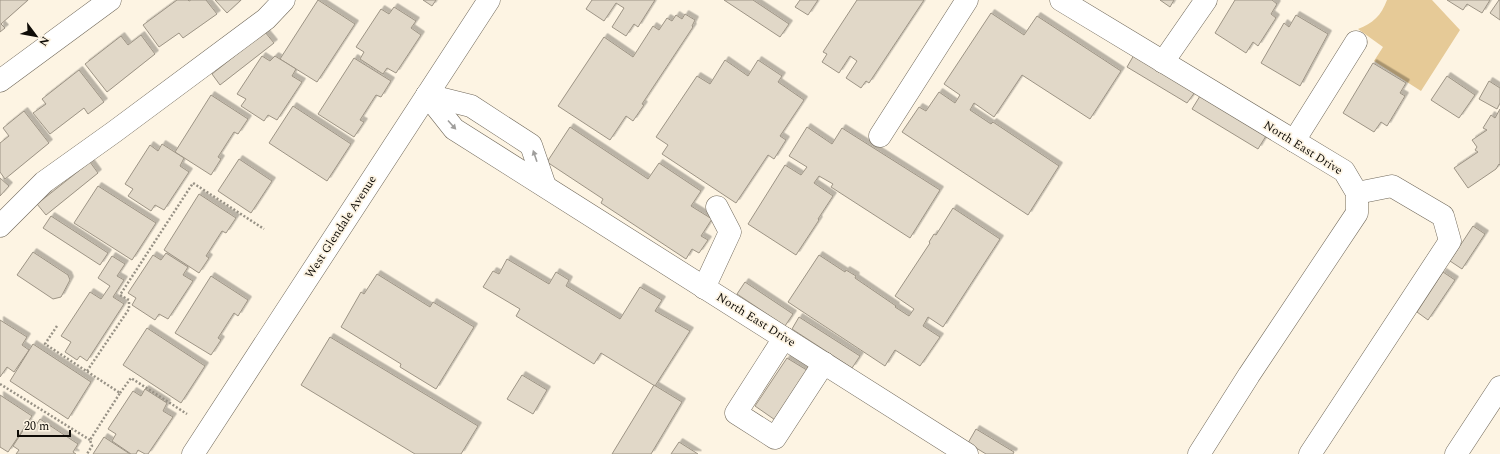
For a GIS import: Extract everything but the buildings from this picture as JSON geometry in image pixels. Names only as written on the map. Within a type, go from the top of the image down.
[{"type":"main road","points":[[0,81],[110,0]]},
{"type":"main road","points":[[0,226],[44,182],[266,19],[284,0]]},
{"type":"main road","name":"West Glendale Avenue","points":[[193,454],[489,0]]},
{"type":"main road","points":[[880,136],[967,0]]},
{"type":"main road","points":[[1163,62],[1206,0]]},
{"type":"main road","name":"North East Drive","points":[[1066,1],[1163,62],[1344,171],[1357,193]]},
{"type":"main road","points":[[1294,141],[1356,42]]},
{"type":"main road","points":[[427,95],[471,106],[531,145],[545,186]]},
{"type":"main road","name":"North East Drive","points":[[427,95],[454,129],[966,454]]},
{"type":"main road","points":[[482,146],[507,129]]},
{"type":"main road","points":[[1199,454],[1249,375],[1356,213],[1357,193],[1392,186],[1443,216],[1450,240],[1310,454]]},
{"type":"main road","points":[[704,288],[730,232],[717,207]]},
{"type":"main road","points":[[784,338],[736,413],[775,438],[824,363]]},
{"type":"main road","points":[[1456,454],[1500,387]]},
{"type":"path","points":[[87,371],[129,308],[129,300],[120,295],[193,183],[264,229]]},
{"type":"path","points":[[57,326],[45,344],[120,393]]},
{"type":"path","points":[[90,440],[131,378],[187,414]]},
{"type":"path","points":[[0,384],[90,440],[92,446],[87,454]]},
{"type":"shaded area","points":[[1387,0],[1432,0],[1460,30],[1421,91],[1374,61],[1383,47],[1358,29],[1368,24],[1379,15]]}]
